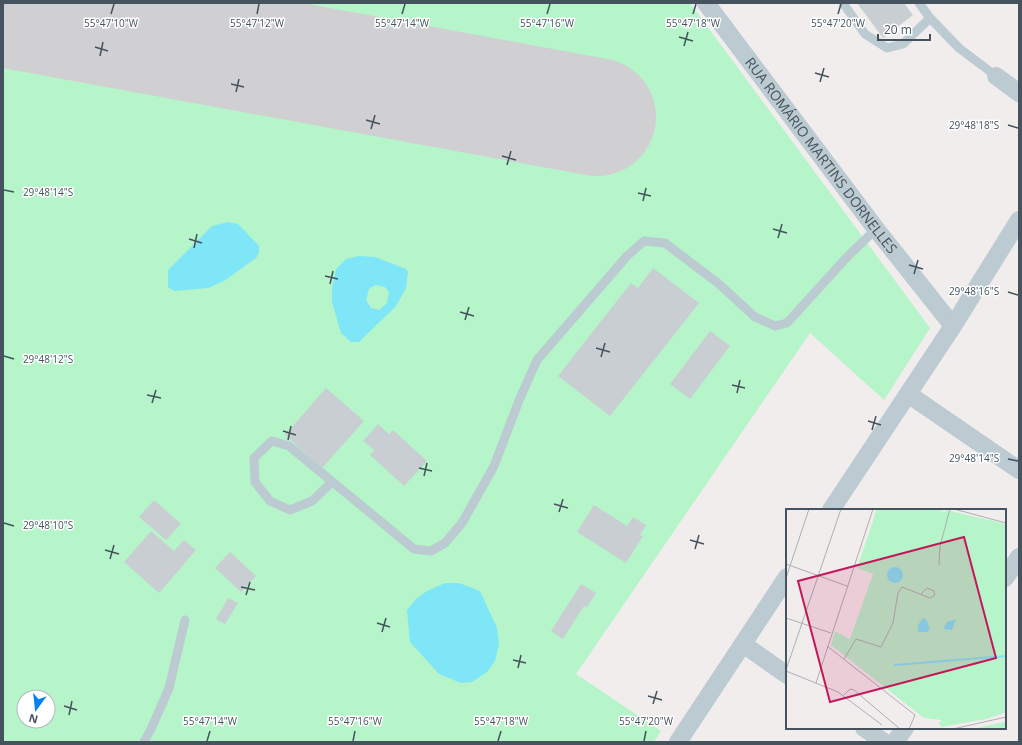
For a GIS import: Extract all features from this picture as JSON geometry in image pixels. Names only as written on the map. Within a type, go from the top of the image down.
[{"type":"street","name":"RUA ROMÁRIO MARTINS DORNELLES","points":[[706,3],[876,229],[953,326]]},
{"type":"street","points":[[996,76],[1019,93]]},
{"type":"street","points":[[832,509],[953,326],[1019,220]]},
{"type":"street","points":[[908,394],[1019,470]]},
{"type":"street","points":[[1006,576],[1019,557]]},
{"type":"street","points":[[678,742],[786,579]]},
{"type":"street","points":[[743,644],[786,674]]},
{"type":"street","points":[[865,729],[884,742]]},
{"type":"street","points":[[896,742],[904,729]]},
{"type":"lane","points":[[843,3],[865,34],[887,48],[903,44],[930,18]]},
{"type":"lane","points":[[919,3],[930,18],[959,48],[996,76]]},
{"type":"lane","points":[[332,482],[312,501],[290,510],[270,501],[255,482],[254,458],[272,441],[289,446],[414,549],[431,551],[445,543],[466,517],[494,466],[520,398],[537,360],[626,256],[644,241],[665,243],[719,284],[755,317],[775,326],[786,323],[847,257],[876,229]]},
{"type":"lane","points":[[144,742],[169,688],[185,620]]},
{"type":"green space","points":[[3,3],[690,3],[930,328],[884,400],[810,333],[576,674],[661,731],[654,742],[3,742]]},
{"type":"water","points":[[228,222],[238,224],[259,246],[259,253],[256,258],[224,281],[208,288],[174,291],[168,287],[168,270],[212,226]]},
{"type":"water","points":[[359,256],[375,257],[406,269],[408,272],[406,288],[396,306],[359,342],[351,342],[341,333],[332,302],[332,288],[336,269],[346,259]],"holes":[[[375,285],[385,287],[389,292],[387,303],[379,310],[371,308],[366,300],[369,289]]]},
{"type":"water","points":[[445,583],[459,583],[480,591],[497,628],[499,644],[495,661],[487,672],[472,682],[461,683],[439,674],[410,642],[407,610],[416,599],[427,591]]},
{"type":"building","points":[[857,3],[904,3],[913,15],[883,38]]},
{"type":"building","points":[[653,268],[699,303],[610,416],[558,376],[631,283],[638,288]]},
{"type":"building","points":[[710,331],[730,346],[690,399],[670,384]]},
{"type":"building","points":[[326,388],[364,421],[322,468],[285,435]]},
{"type":"building","points":[[378,424],[389,434],[393,430],[427,461],[404,486],[370,455],[374,450],[363,441]]},
{"type":"building","points":[[154,500],[181,524],[166,540],[139,517]]},
{"type":"building","points":[[594,505],[627,526],[633,517],[646,525],[640,535],[643,536],[626,563],[577,532]]},
{"type":"building","points":[[151,531],[174,551],[184,540],[196,550],[159,593],[124,562]]},
{"type":"building","points":[[230,552],[256,576],[241,592],[215,568]]},
{"type":"building","points":[[581,584],[596,593],[587,607],[584,606],[563,639],[551,631]]},
{"type":"building","points":[[228,598],[238,603],[225,624],[216,619]]},
{"type":"runway","points":[[3,8],[597,117]]}]
